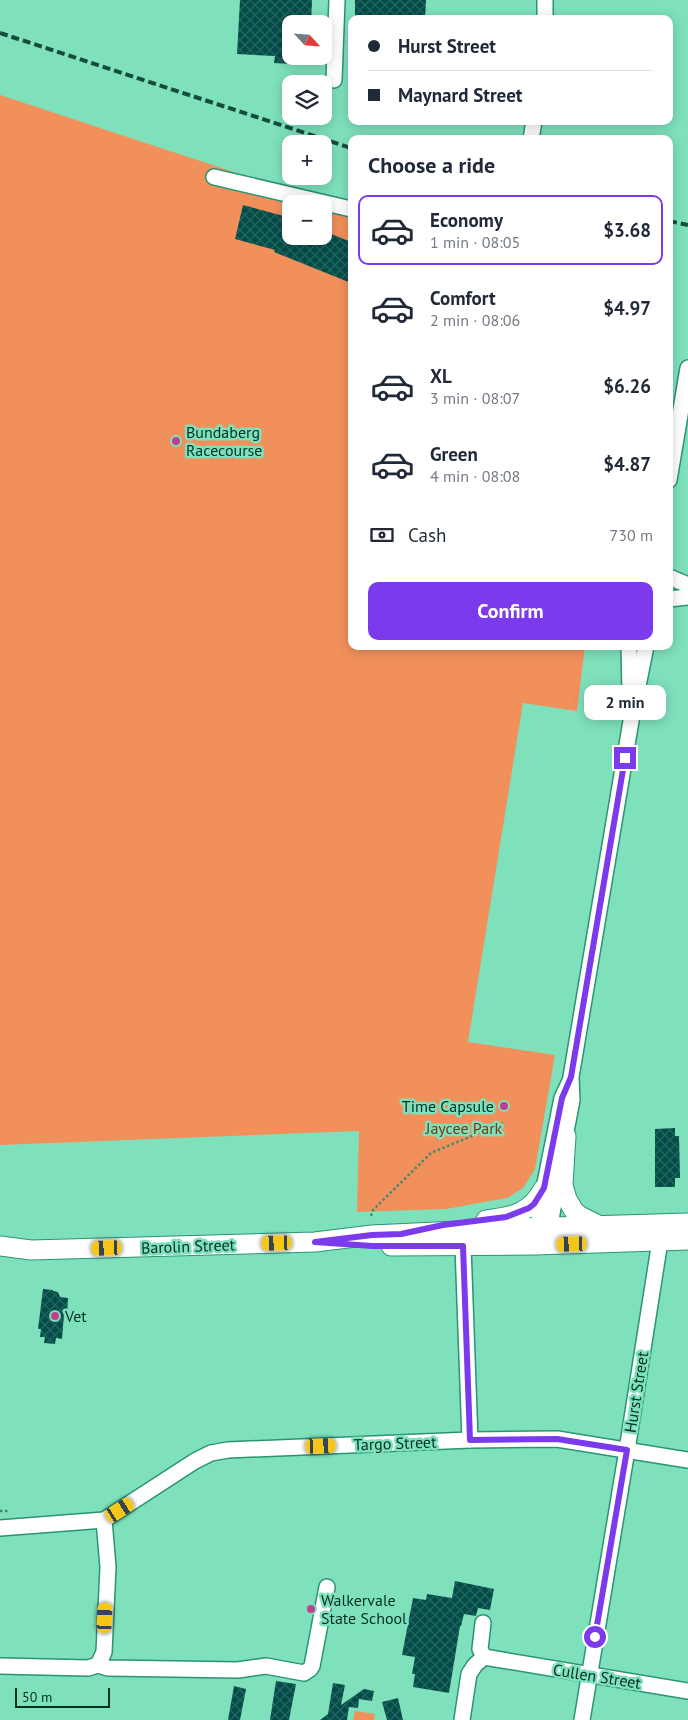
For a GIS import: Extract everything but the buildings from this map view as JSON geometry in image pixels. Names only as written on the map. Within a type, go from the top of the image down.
[{"type":"main road","points":[[566,1136],[563,1185],[567,1199],[574,1211],[598,1226]]},
{"type":"main road","points":[[401,1234],[443,1225],[506,1217],[529,1208],[534,1204],[544,1188]]},
{"type":"main road","name":"Barolin Street","points":[[315,1242],[372,1246],[463,1246],[542,1236],[598,1226],[688,1223]]},
{"type":"main road","name":"Barolin Street","points":[[0,1246],[31,1250],[315,1242],[372,1235],[401,1234],[542,1236],[660,1241],[688,1240]]},
{"type":"main road","name":"Barolin Street","points":[[0,1257],[31,1250]]},
{"type":"street","points":[[334,80],[337,0]]},
{"type":"street","points":[[545,15],[546,0]]},
{"type":"street","points":[[214,177],[348,208]]},
{"type":"street","points":[[673,448],[688,368]]},
{"type":"street","points":[[673,579],[688,585]]},
{"type":"street","points":[[673,598],[688,597]]},
{"type":"street","points":[[629,650],[631,721]]},
{"type":"street","points":[[542,1236],[566,1136],[572,1100],[571,1077],[631,721],[645,650]]},
{"type":"street","points":[[542,1236],[544,1188],[562,1098],[571,1077]]},
{"type":"street","name":"Hurst Street","points":[[582,1720],[660,1241]]},
{"type":"street","points":[[463,1246],[470,1440]]},
{"type":"street","name":"Targo Street","points":[[0,1528],[104,1520],[195,1461],[211,1453],[238,1450],[470,1440],[557,1439],[688,1460]]},
{"type":"street","points":[[98,1665],[104,1652],[108,1567],[104,1520]]},
{"type":"street","points":[[0,1666],[88,1668],[98,1665],[108,1668],[238,1670],[266,1666],[307,1672],[312,1666],[327,1587]]},
{"type":"street","points":[[462,1720],[469,1674],[484,1657],[480,1649],[483,1624]]},
{"type":"street","name":"Cullen Street","points":[[484,1657],[688,1690]]},
{"type":"path","points":[[371,1216],[374,1210],[431,1153],[503,1123]]},
{"type":"path","points":[[0,1511],[8,1511]]},
{"type":"green space","name":"Bundaberg Racecourse","points":[[0,95],[246,176],[326,195],[282,195],[282,245],[332,245],[332,196],[348,200],[348,650],[585,650],[577,711],[523,703],[468,1042],[555,1055],[535,1169],[523,1188],[507,1198],[446,1209],[357,1212],[359,1131],[0,1145]]},
{"type":"green space","points":[[355,1711],[375,1714],[374,1720],[353,1720]]},
{"type":"railway","points":[[0,33],[348,147]]},
{"type":"railway","points":[[673,222],[688,225]]},
{"type":"place","name":"Bundaberg Racecourse","points":[[176,441]]},
{"type":"place","name":"Time Capsule","points":[[504,1106]]},
{"type":"place","name":"Vet","points":[[55,1316]]},
{"type":"place","name":"Walkervale State School","points":[[311,1609]]},
{"type":"route","points":[[595,1637],[627,1450],[557,1439],[470,1440],[463,1246],[372,1246],[315,1242],[372,1235],[401,1234],[443,1225],[506,1217],[529,1208],[539,1197],[544,1188],[562,1098],[571,1077],[625,758]]},
{"type":"park label","name":"Jaycee Park","points":[[464,1128]]}]
